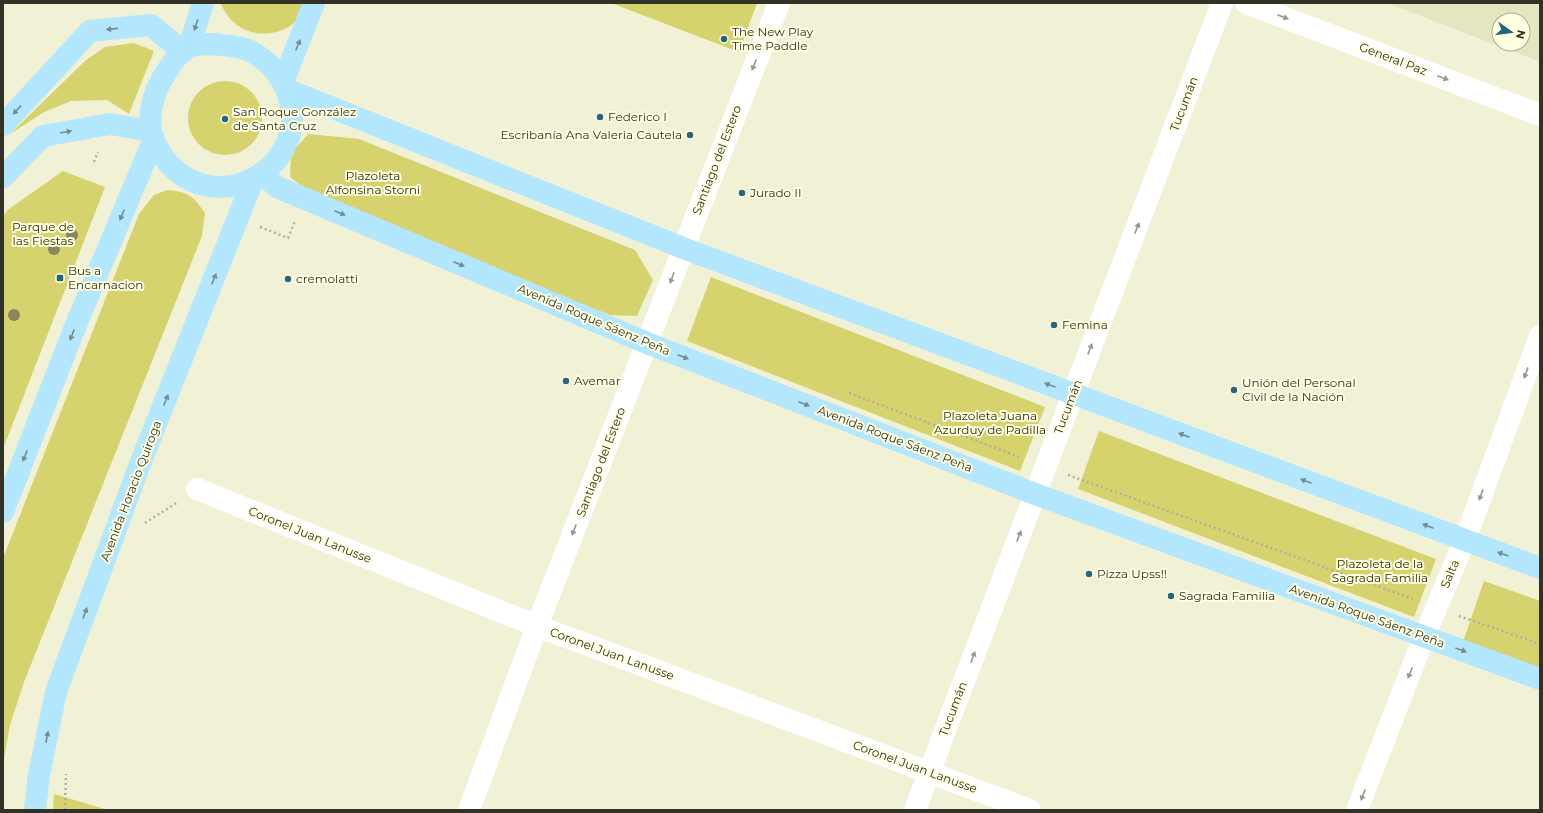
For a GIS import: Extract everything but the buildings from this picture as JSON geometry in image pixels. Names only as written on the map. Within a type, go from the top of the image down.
[{"type":"main road","points":[[3,125],[90,31],[151,25],[186,50],[213,44],[234,46],[254,53],[270,65],[286,86],[291,101],[292,122],[287,143],[276,162],[257,177],[240,185],[218,188],[196,183],[177,172],[162,155],[153,135],[150,114],[154,95],[162,77],[174,61],[186,50],[203,3]]},
{"type":"main road","points":[[286,86],[314,3]]},
{"type":"main road","points":[[286,86],[348,115],[683,248],[1540,568]]},
{"type":"main road","points":[[3,177],[43,136],[110,124],[153,135]]},
{"type":"main road","points":[[3,512],[153,135]]},
{"type":"main road","name":"Avenida Roque Sáenz Peña","points":[[257,177],[647,343],[1035,494],[1540,679]]},
{"type":"main road","name":"Avenida Horacio Quiroga","points":[[35,810],[39,775],[56,692],[140,464],[257,177]]},
{"type":"street","name":"Santiago del Estero","points":[[469,810],[537,626],[779,3]]},
{"type":"street","name":"Tucumán","points":[[915,810],[1222,3]]},
{"type":"street","name":"General Paz","points":[[1246,3],[1540,115]]},
{"type":"street","name":"Salta","points":[[1357,810],[1424,637],[1464,540],[1540,336]]},
{"type":"street","name":"Coronel Juan Lanusse","points":[[197,489],[537,626],[1030,810]]},
{"type":"path","points":[[260,227],[288,238],[304,198]]},
{"type":"path","points":[[843,391],[1045,467],[1540,644]]},
{"type":"path","points":[[142,525],[197,489]]},
{"type":"shaded area","points":[[1387,3],[1540,3],[1540,62],[1514,52],[1531,52],[1531,12],[1491,12],[1491,43]]},
{"type":"green space","points":[[220,3],[306,3],[302,14],[294,23],[280,31],[263,34],[247,31],[236,25]]},
{"type":"green space","name":"The New Play Time Paddle","points":[[611,3],[757,3],[739,52]]},
{"type":"green space","points":[[134,43],[154,51],[129,114],[107,100],[71,101],[44,112],[10,134],[86,60],[105,47]]},
{"type":"green space","points":[[225,81],[246,87],[256,97],[262,118],[256,139],[246,149],[225,155],[204,149],[194,139],[188,118],[194,97],[204,87]]},
{"type":"green space","name":"Plazoleta Alfonsina Storni","points":[[308,134],[359,139],[635,250],[653,280],[637,316],[610,315],[317,198],[290,177],[291,154]]},
{"type":"green space","name":"Parque de las Fiestas","points":[[63,171],[105,187],[3,449],[3,216],[9,209]]},
{"type":"green space","points":[[167,190],[181,192],[190,196],[201,207],[205,213],[202,236],[24,682],[10,725],[3,765],[3,558],[139,214],[154,195]]},
{"type":"green space","name":"Plazoleta Juana Azurduy de Padilla","points":[[711,277],[1045,407],[1020,471],[687,341]]},
{"type":"green space","name":"Plazoleta de la Sagrada Familia","points":[[1099,431],[1436,559],[1414,617],[1078,489]]},
{"type":"green space","points":[[1484,581],[1540,601],[1540,669],[1463,642]]},
{"type":"green space","points":[[54,794],[108,810],[53,810]]},
{"type":"place","name":"The New Play Time Paddle","points":[[724,39]]},
{"type":"place","name":"Federico I","points":[[600,117]]},
{"type":"place","name":"San Roque González de Santa Cruz","points":[[225,119]]},
{"type":"place","name":"Escribanía Ana Valeria Cautela","points":[[690,135]]},
{"type":"place","name":"Jurado II","points":[[742,193]]},
{"type":"place","name":"Bus a Encarnacion","points":[[60,278]]},
{"type":"place","name":"cremolatti","points":[[288,279]]},
{"type":"place","name":"Femina","points":[[1054,325]]},
{"type":"place","name":"Avemar","points":[[566,381]]},
{"type":"place","name":"Unión del Personal Civil de la Nación","points":[[1234,390]]},
{"type":"place","name":"Pizza Upss!!","points":[[1089,574]]},
{"type":"place","name":"Sagrada Familia","points":[[1171,596]]}]
